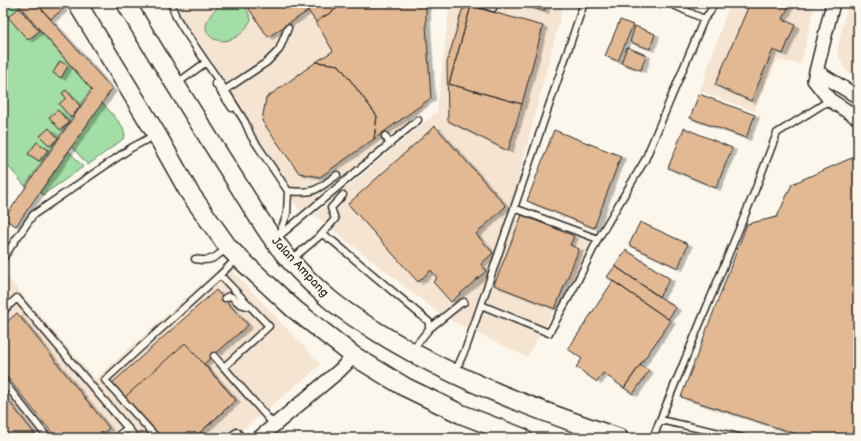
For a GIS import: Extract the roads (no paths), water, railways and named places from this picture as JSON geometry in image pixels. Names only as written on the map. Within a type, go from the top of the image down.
[{"type":"main road","points":[[77,3],[157,135],[189,192],[233,252],[294,309],[354,356],[405,387],[461,414],[523,438]]},
{"type":"main road","name":"Jalan Ampang","points":[[126,3],[175,86],[291,261],[334,303],[410,351],[454,374],[540,410],[619,438]]},
{"type":"street","points":[[832,3],[814,80],[830,100],[858,118]]},
{"type":"street","points":[[816,71],[858,98]]},
{"type":"street","points":[[259,438],[339,371],[354,356]]},
{"type":"lane","points":[[171,3],[176,17],[204,64],[288,191],[287,214],[276,239]]},
{"type":"lane","points":[[478,3],[493,8]]},
{"type":"lane","points":[[454,374],[466,348],[584,3]]},
{"type":"lane","points":[[669,3],[704,19]]},
{"type":"lane","points":[[481,305],[549,333],[575,286],[598,239],[645,160],[704,19],[710,12],[714,3]]},
{"type":"lane","points":[[225,90],[267,62],[279,50],[288,28]]},
{"type":"lane","points":[[175,86],[204,64]]},
{"type":"lane","points":[[204,64],[225,90],[245,122],[251,136]]},
{"type":"lane","points":[[653,438],[754,193],[777,133],[830,100]]},
{"type":"lane","points":[[276,239],[418,120]]},
{"type":"lane","points":[[3,258],[33,215],[131,148],[157,135]]},
{"type":"lane","points":[[385,136],[390,144]]},
{"type":"lane","points":[[288,191],[301,193],[316,191],[337,175]]},
{"type":"lane","points":[[291,261],[322,234],[334,219],[331,208],[343,195]]},
{"type":"lane","points":[[514,208],[598,239]]},
{"type":"lane","points":[[322,234],[334,242],[429,322],[429,329]]},
{"type":"lane","points":[[195,259],[207,261],[220,254],[233,252]]},
{"type":"lane","points":[[158,438],[105,380],[220,275],[233,252]]},
{"type":"lane","points":[[220,275],[269,326],[224,367]]},
{"type":"lane","points":[[224,298],[229,296],[232,297],[240,304],[252,308]]},
{"type":"lane","points":[[3,311],[17,298],[136,438]]},
{"type":"lane","points":[[410,351],[429,329],[464,302]]},
{"type":"lane","points":[[177,315],[182,320]]},
{"type":"lane","points":[[214,356],[274,426]]},
{"type":"lane","points":[[3,381],[48,438]]},
{"type":"lane","points":[[660,420],[743,438]]},
{"type":"lane","points":[[115,438],[128,428]]},
{"type":"lane","points":[[228,438],[237,432],[242,438]]}]
